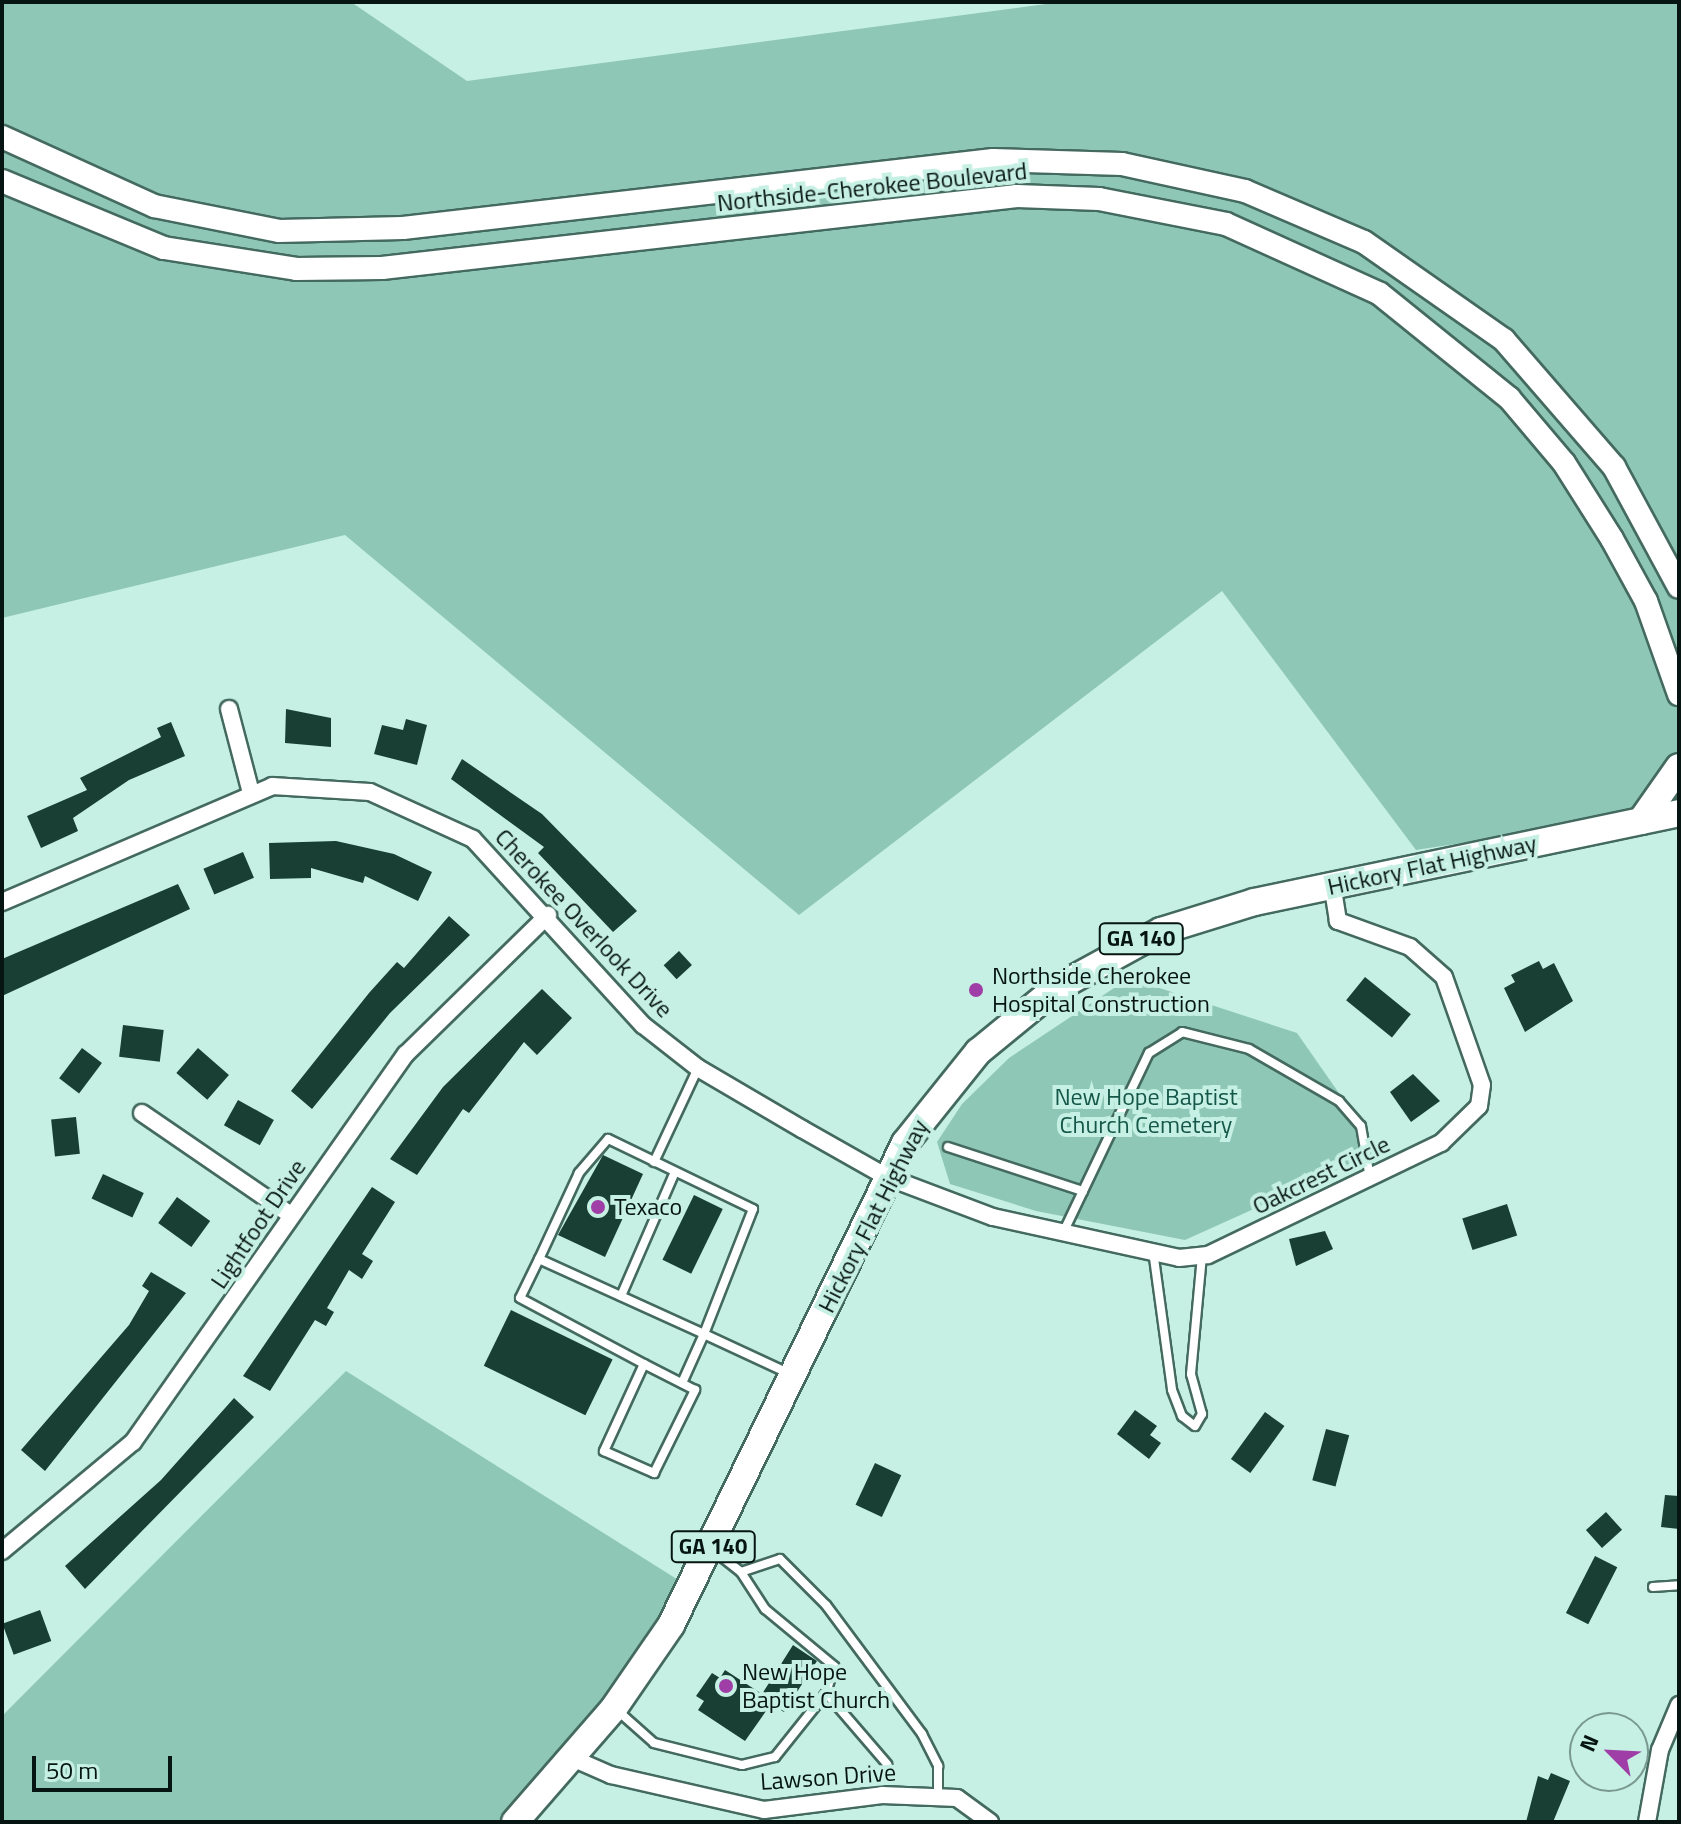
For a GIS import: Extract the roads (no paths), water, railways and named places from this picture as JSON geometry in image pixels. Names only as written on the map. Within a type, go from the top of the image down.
[{"type":"main road","points":[[1641,821],[1679,767]]},
{"type":"main road","name":"Hickory Flat Highway","points":[[515,1822],[614,1708],[712,1549],[887,1177],[958,1074],[1055,989],[1146,937],[1332,885],[1679,813]]},
{"type":"street","name":"Northside-Cherokee Boulevard","points":[[2,137],[154,206],[279,231],[403,228],[993,160],[1122,164],[1245,191],[1364,242],[1504,340],[1614,467],[1679,587]]},
{"type":"street","name":"Northside-Cherokee Boulevard","points":[[2,181],[164,248],[296,269],[396,267],[1004,197],[1099,199],[1226,224],[1380,294],[1509,398],[1564,463],[1618,549],[1679,694]]},
{"type":"street","points":[[229,709],[251,793]]},
{"type":"street","name":"Cherokee Overlook Drive","points":[[2,902],[251,793],[323,787],[400,802],[473,839],[548,915],[643,1025],[698,1068],[887,1177]]},
{"type":"street","name":"Oakcrest Circle","points":[[887,1177],[1062,1236],[1154,1258],[1202,1256],[1370,1179],[1462,1128],[1479,1106],[1482,1085],[1444,977],[1410,947],[1338,921],[1332,885]]},
{"type":"street","name":"Lightfoot Drive","points":[[2,1551],[133,1442],[176,1390],[291,1215],[406,1054],[548,915]]},
{"type":"street","points":[[142,1113],[291,1215]]},
{"type":"street","points":[[1647,1822],[1660,1750],[1679,1705]]},
{"type":"street","name":"Lawson Drive","points":[[572,1758],[611,1775],[764,1810],[882,1795],[957,1798],[990,1822]]},
{"type":"lane","points":[[1062,1236],[1149,1053],[1182,1032],[1249,1049],[1339,1101],[1361,1126],[1370,1179]]},
{"type":"lane","points":[[654,1162],[698,1068]]},
{"type":"lane","points":[[644,1364],[604,1451],[654,1473],[695,1390],[520,1298],[579,1173],[608,1139],[753,1209],[682,1383]]},
{"type":"lane","points":[[948,1147],[1083,1191]]},
{"type":"lane","points":[[621,1296],[675,1172]]},
{"type":"lane","points":[[1154,1258],[1172,1390],[1182,1416],[1195,1426],[1202,1414],[1191,1374],[1202,1256]]},
{"type":"lane","points":[[539,1259],[795,1376]]},
{"type":"lane","points":[[614,1708],[654,1743],[742,1765],[775,1757],[826,1693],[834,1666],[765,1609],[741,1572],[712,1549]]},
{"type":"lane","points":[[741,1572],[780,1559],[826,1605],[922,1734],[938,1766],[938,1797]]},
{"type":"lane","points":[[1653,1587],[1679,1585]]},
{"type":"lane","points":[[826,1693],[887,1764]]},
{"type":"place","name":"Northside Cherokee Hospital Construction","points":[[976,990]]},
{"type":"place","name":"Texaco","points":[[598,1207]]},
{"type":"place","name":"New Hope Baptist Church","points":[[726,1686]]},
{"type":"park label","name":"New Hope Baptist Church Cemetery","points":[[1146,1111]]}]
